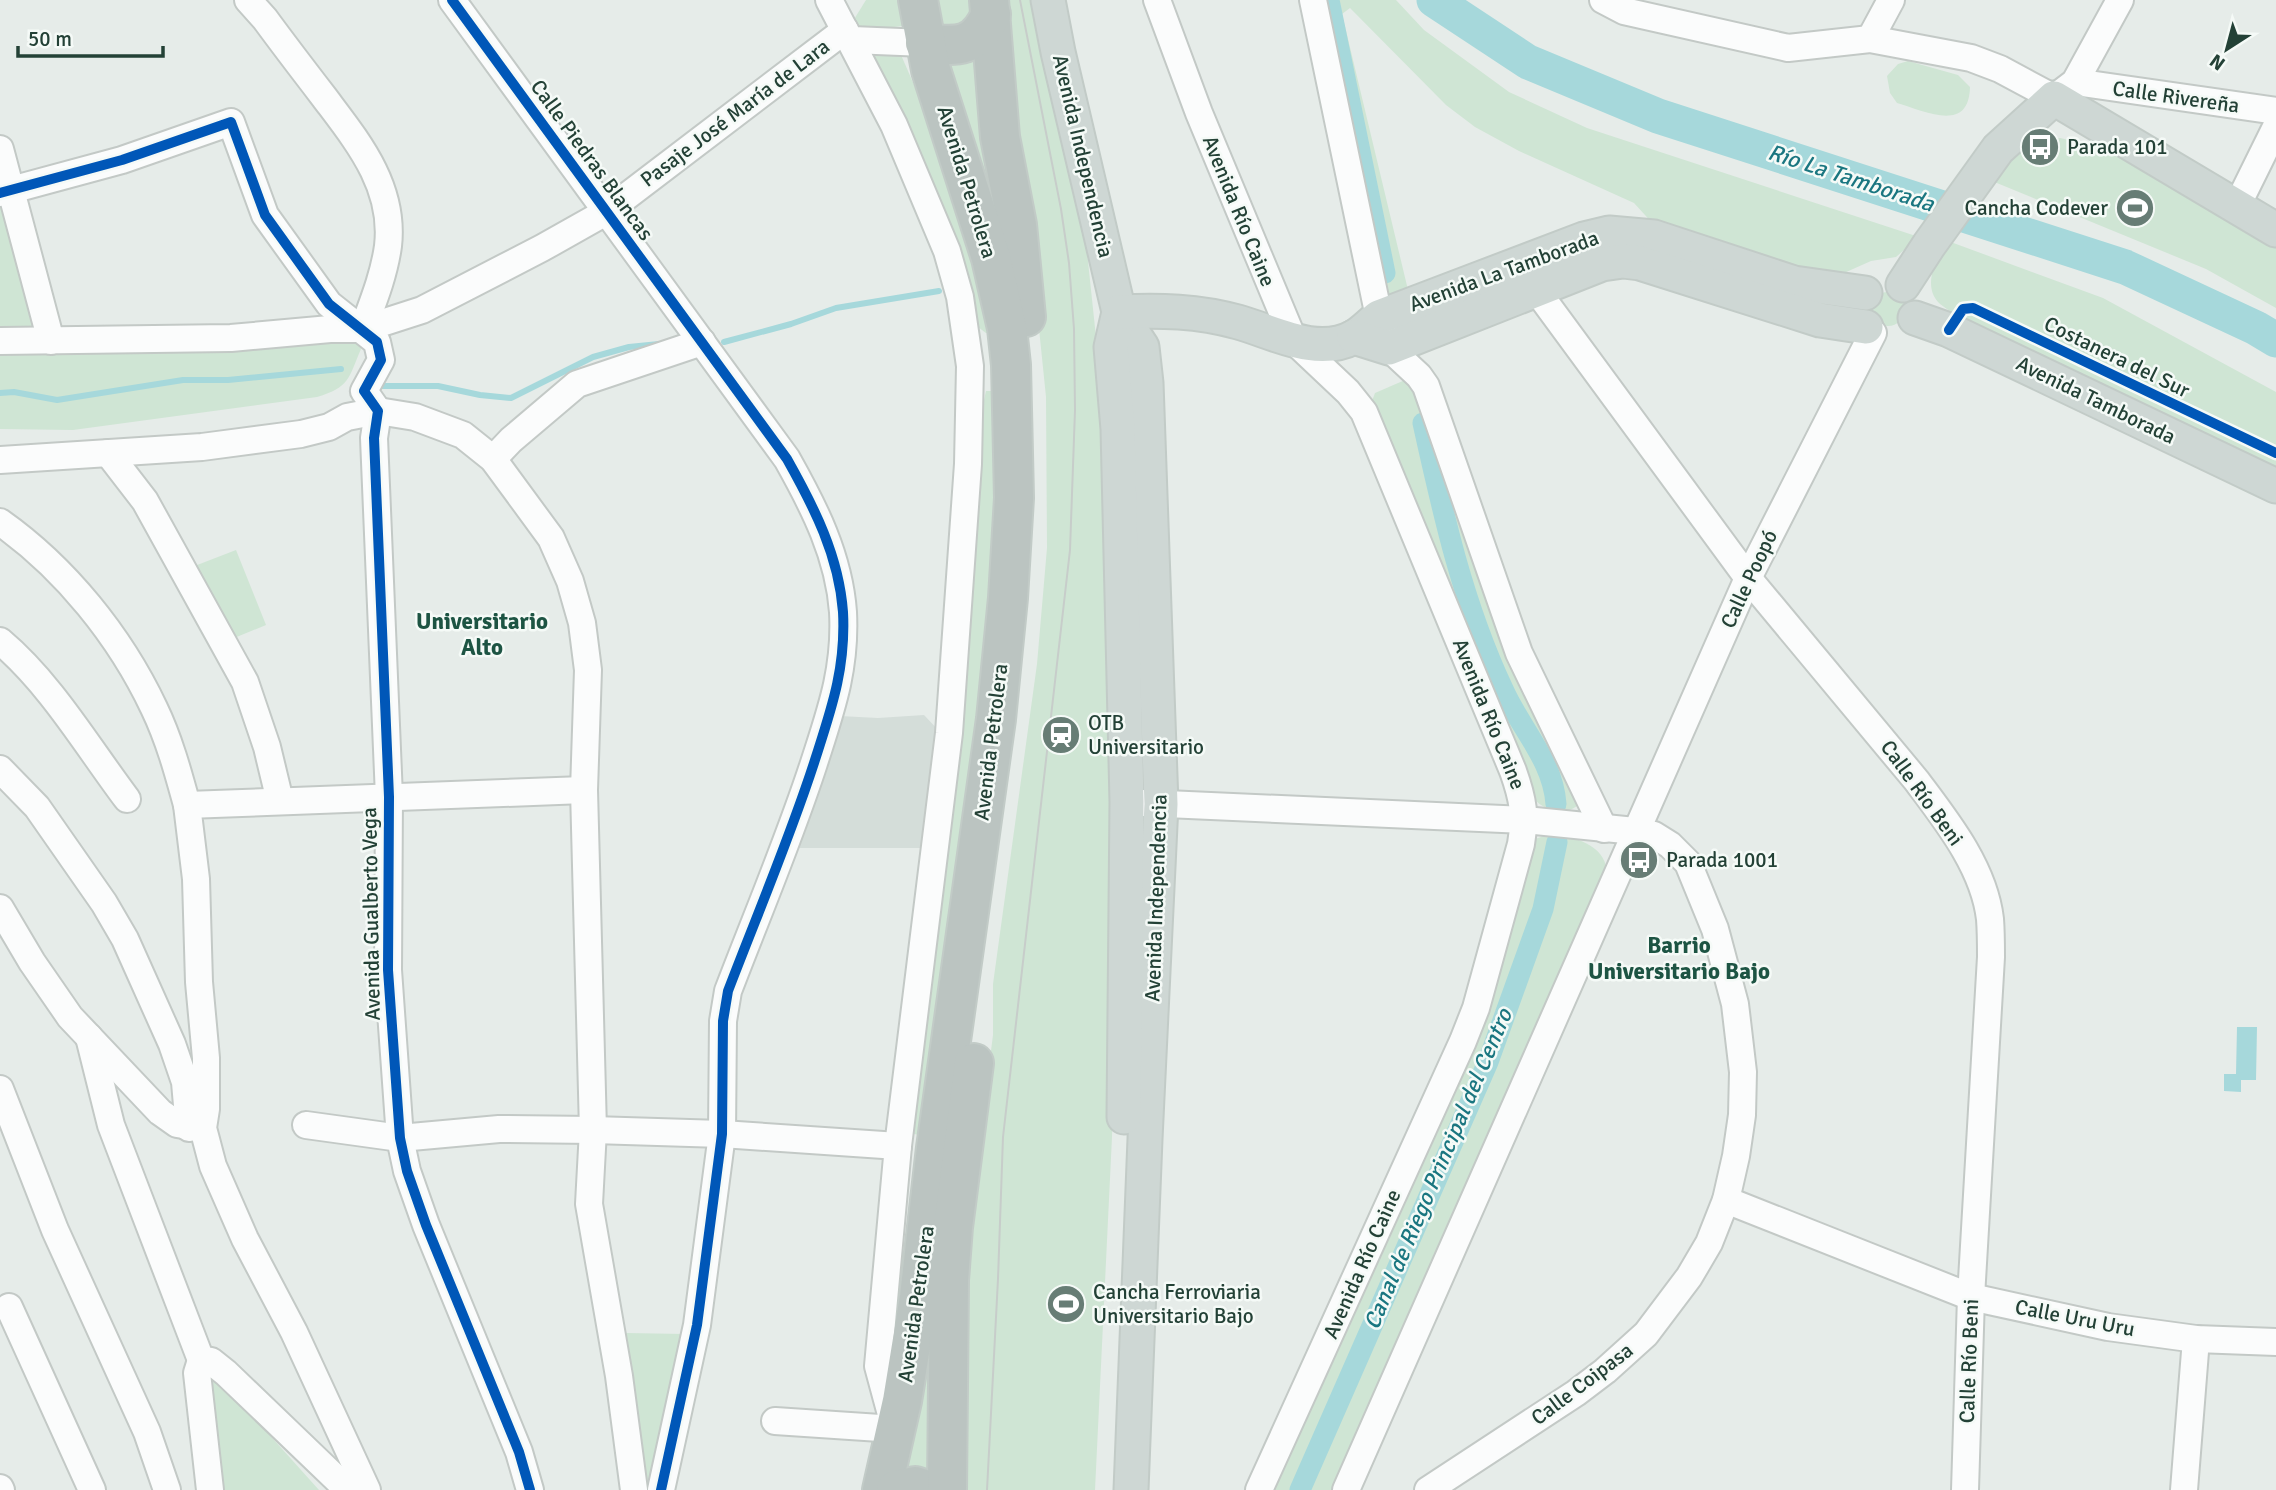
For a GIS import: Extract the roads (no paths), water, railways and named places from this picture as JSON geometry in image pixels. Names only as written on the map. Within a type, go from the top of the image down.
[{"type":"highway","name":"Avenida Petrolera","points":[[882,1490],[919,1297],[936,1149],[996,719],[1008,598],[1014,498],[1011,365],[1007,328],[991,258],[925,43],[918,0]]},
{"type":"highway","name":"Avenida Petrolera","points":[[947,1490],[949,1280],[953,1227],[1027,654],[1035,534],[1035,418],[1030,356],[1017,225],[1000,137],[990,7]]},
{"type":"highway","points":[[925,43],[957,46],[970,41],[979,35],[990,7]]},
{"type":"highway","points":[[896,1490],[915,1486],[927,1490]]},
{"type":"main road","name":"Avenida Independencia","points":[[1048,0],[1119,313],[1142,347],[1146,383],[1161,804],[1144,1139],[1131,1490]]},
{"type":"main road","points":[[1903,285],[1998,149],[2065,90],[2276,230]]},
{"type":"main road","name":"Avenida La Tamborada","points":[[1119,313],[1167,310],[1200,314],[1238,322],[1294,341],[1314,344],[1336,342],[1354,337],[1379,317],[1584,239],[1609,233],[1654,237],[1794,283],[1865,293]]},
{"type":"main road","name":"Avenida La Tamborada","points":[[1354,337],[1389,348],[1602,264],[1623,261],[1647,265],[1819,320],[1869,330]]},
{"type":"main road","points":[[1894,281],[1903,285],[1915,300],[1915,318],[1911,326],[1898,336],[1881,337],[1869,330],[1860,310],[1865,293],[1882,282],[1894,281]]},
{"type":"main road","name":"Avenida Independencia","points":[[1109,1490],[1124,1125],[1127,802],[1118,429],[1111,347],[1119,313]]},
{"type":"main road","name":"Avenida Tamborada","points":[[1915,318],[1949,330],[2276,486]]},
{"type":"street","points":[[6,191],[122,160],[231,122],[265,215],[328,304],[363,329],[380,280],[388,246],[388,219],[376,172],[362,147],[248,0]]},
{"type":"street","name":"Calle Piedras Blancas","points":[[452,0],[787,459],[811,502],[827,539],[839,581],[843,611],[843,650],[839,684],[800,805],[728,991],[723,1021],[722,1134],[697,1325],[661,1490]]},
{"type":"street","name":"Avenida Río Caine","points":[[1157,0],[1199,113],[1294,341],[1348,392],[1364,412],[1513,771],[1521,793],[1525,820],[1515,868],[1476,1009],[1259,1490]]},
{"type":"street","points":[[1313,0],[1379,317],[1389,348],[1426,386],[1519,653],[1604,829]]},
{"type":"street","name":"Calle Rivereña","points":[[1603,0],[1624,11],[1788,48],[1870,39],[1971,58],[2065,90],[2276,111]]},
{"type":"street","points":[[1870,39],[1891,0]]},
{"type":"street","points":[[2065,90],[2120,0]]},
{"type":"street","points":[[775,1421],[895,1429],[878,1366],[898,1146],[949,733],[967,477],[970,366],[960,297],[947,251],[904,147],[844,18]]},
{"type":"street","name":"Pasaje José María de Lara","points":[[0,341],[231,338],[330,329],[363,329],[432,305],[606,212],[844,18],[925,43]]},
{"type":"street","points":[[2237,206],[2276,127]]},
{"type":"street","points":[[0,149],[6,191],[51,341]]},
{"type":"street","name":"Calle Río Beni","points":[[1537,291],[1748,578],[1916,780],[1964,850],[1981,884],[1990,917],[1991,957],[1971,1297],[1965,1490]]},
{"type":"street","name":"Avenida Gualberto Vega","points":[[363,329],[377,342],[381,360],[365,391],[378,411],[374,438],[389,797],[388,970],[400,1138],[407,1171],[426,1225],[519,1452],[530,1490]]},
{"type":"street","name":"Calle Poopó","points":[[1346,1490],[1748,578],[1869,330]]},
{"type":"street","points":[[493,459],[511,440],[577,384],[702,342]]},
{"type":"street","points":[[970,366],[1011,365]]},
{"type":"street","points":[[0,460],[202,447],[301,434],[330,427],[347,417],[378,411],[415,417],[463,435],[493,459],[551,538],[570,581],[582,623],[588,670],[584,790],[593,1130],[589,1205],[617,1362],[634,1490]]},
{"type":"street","points":[[108,453],[145,501],[245,682],[267,747],[280,801]]},
{"type":"street","points":[[0,522],[68,581],[121,650],[153,706],[170,746],[187,805],[196,879],[199,982],[206,1058],[206,1110],[196,1128]]},
{"type":"street","points":[[0,641],[14,653],[51,696],[127,799]]},
{"type":"street","points":[[0,769],[37,807],[104,903],[125,939],[172,1044],[196,1128],[245,1239],[294,1332],[367,1490]]},
{"type":"street","points":[[187,805],[584,790]]},
{"type":"street","points":[[1127,802],[1525,820],[1635,831]]},
{"type":"street","name":"Calle Coipasa","points":[[1428,1490],[1576,1393],[1647,1334],[1689,1277],[1709,1243],[1726,1200],[1742,1115],[1743,1072],[1735,1004],[1714,929],[1688,863],[1670,845],[1654,835],[1635,831]]},
{"type":"street","points":[[0,908],[69,1017],[160,1112],[177,1124],[196,1128]]},
{"type":"street","points":[[89,1037],[111,1125],[201,1360],[197,1373],[210,1490]]},
{"type":"street","points":[[0,1088],[8,1134],[147,1432],[167,1490]]},
{"type":"street","points":[[306,1125],[400,1138],[499,1129],[593,1130],[722,1134],[898,1146]]},
{"type":"street","name":"Calle Uru Uru","points":[[1726,1200],[1971,1297],[2108,1328],[2196,1339],[2276,1342]]},
{"type":"street","points":[[9,1307],[92,1490]]},
{"type":"street","points":[[2184,1490],[2196,1339]]},
{"type":"street","points":[[201,1360],[211,1361],[226,1373],[348,1490]]},
{"type":"water","points":[[2237,1027],[2257,1027],[2256,1080],[2241,1080],[2241,1092],[2224,1091],[2224,1074],[2236,1074]]},
{"type":"waterway","name":"Canal de Riego Principal del Centro","points":[[1329,0],[1385,273]]},
{"type":"waterway","name":"Río La Tamborada","points":[[1434,0],[1528,62],[1658,116],[2125,267],[2276,340]]},
{"type":"waterway","points":[[724,342],[791,324],[836,308],[939,291]]},
{"type":"waterway","points":[[379,386],[438,386],[511,398],[593,357],[629,347],[659,344]]},
{"type":"waterway","points":[[0,393],[14,392],[57,400],[183,380],[228,380],[341,369]]},
{"type":"waterway","name":"Canal de Riego Principal del Centro","points":[[1423,423],[1447,525],[1476,624],[1503,689],[1549,773],[1556,804]]},
{"type":"waterway","name":"Canal de Riego Principal del Centro","points":[[1300,1490],[1488,1062],[1543,909],[1557,842]]},
{"type":"tram line","points":[[987,1490],[1003,1137],[1070,550],[1075,410],[1074,329],[1069,263],[1020,0]]},
{"type":"place","name":"Parada 101","points":[[2040,147]]},
{"type":"place","name":"Cancha Codever","points":[[2135,208]]},
{"type":"place","name":"OTB Universitario","points":[[1061,735]]},
{"type":"place","name":"Parada 1001","points":[[1639,860]]},
{"type":"place","name":"Cancha Ferroviaria Universitario Bajo","points":[[1066,1304]]},
{"type":"district","name":"Universitario Alto","points":[[482,634]]},
{"type":"district","name":"Barrio Universitario Bajo","points":[[1679,958]]}]
